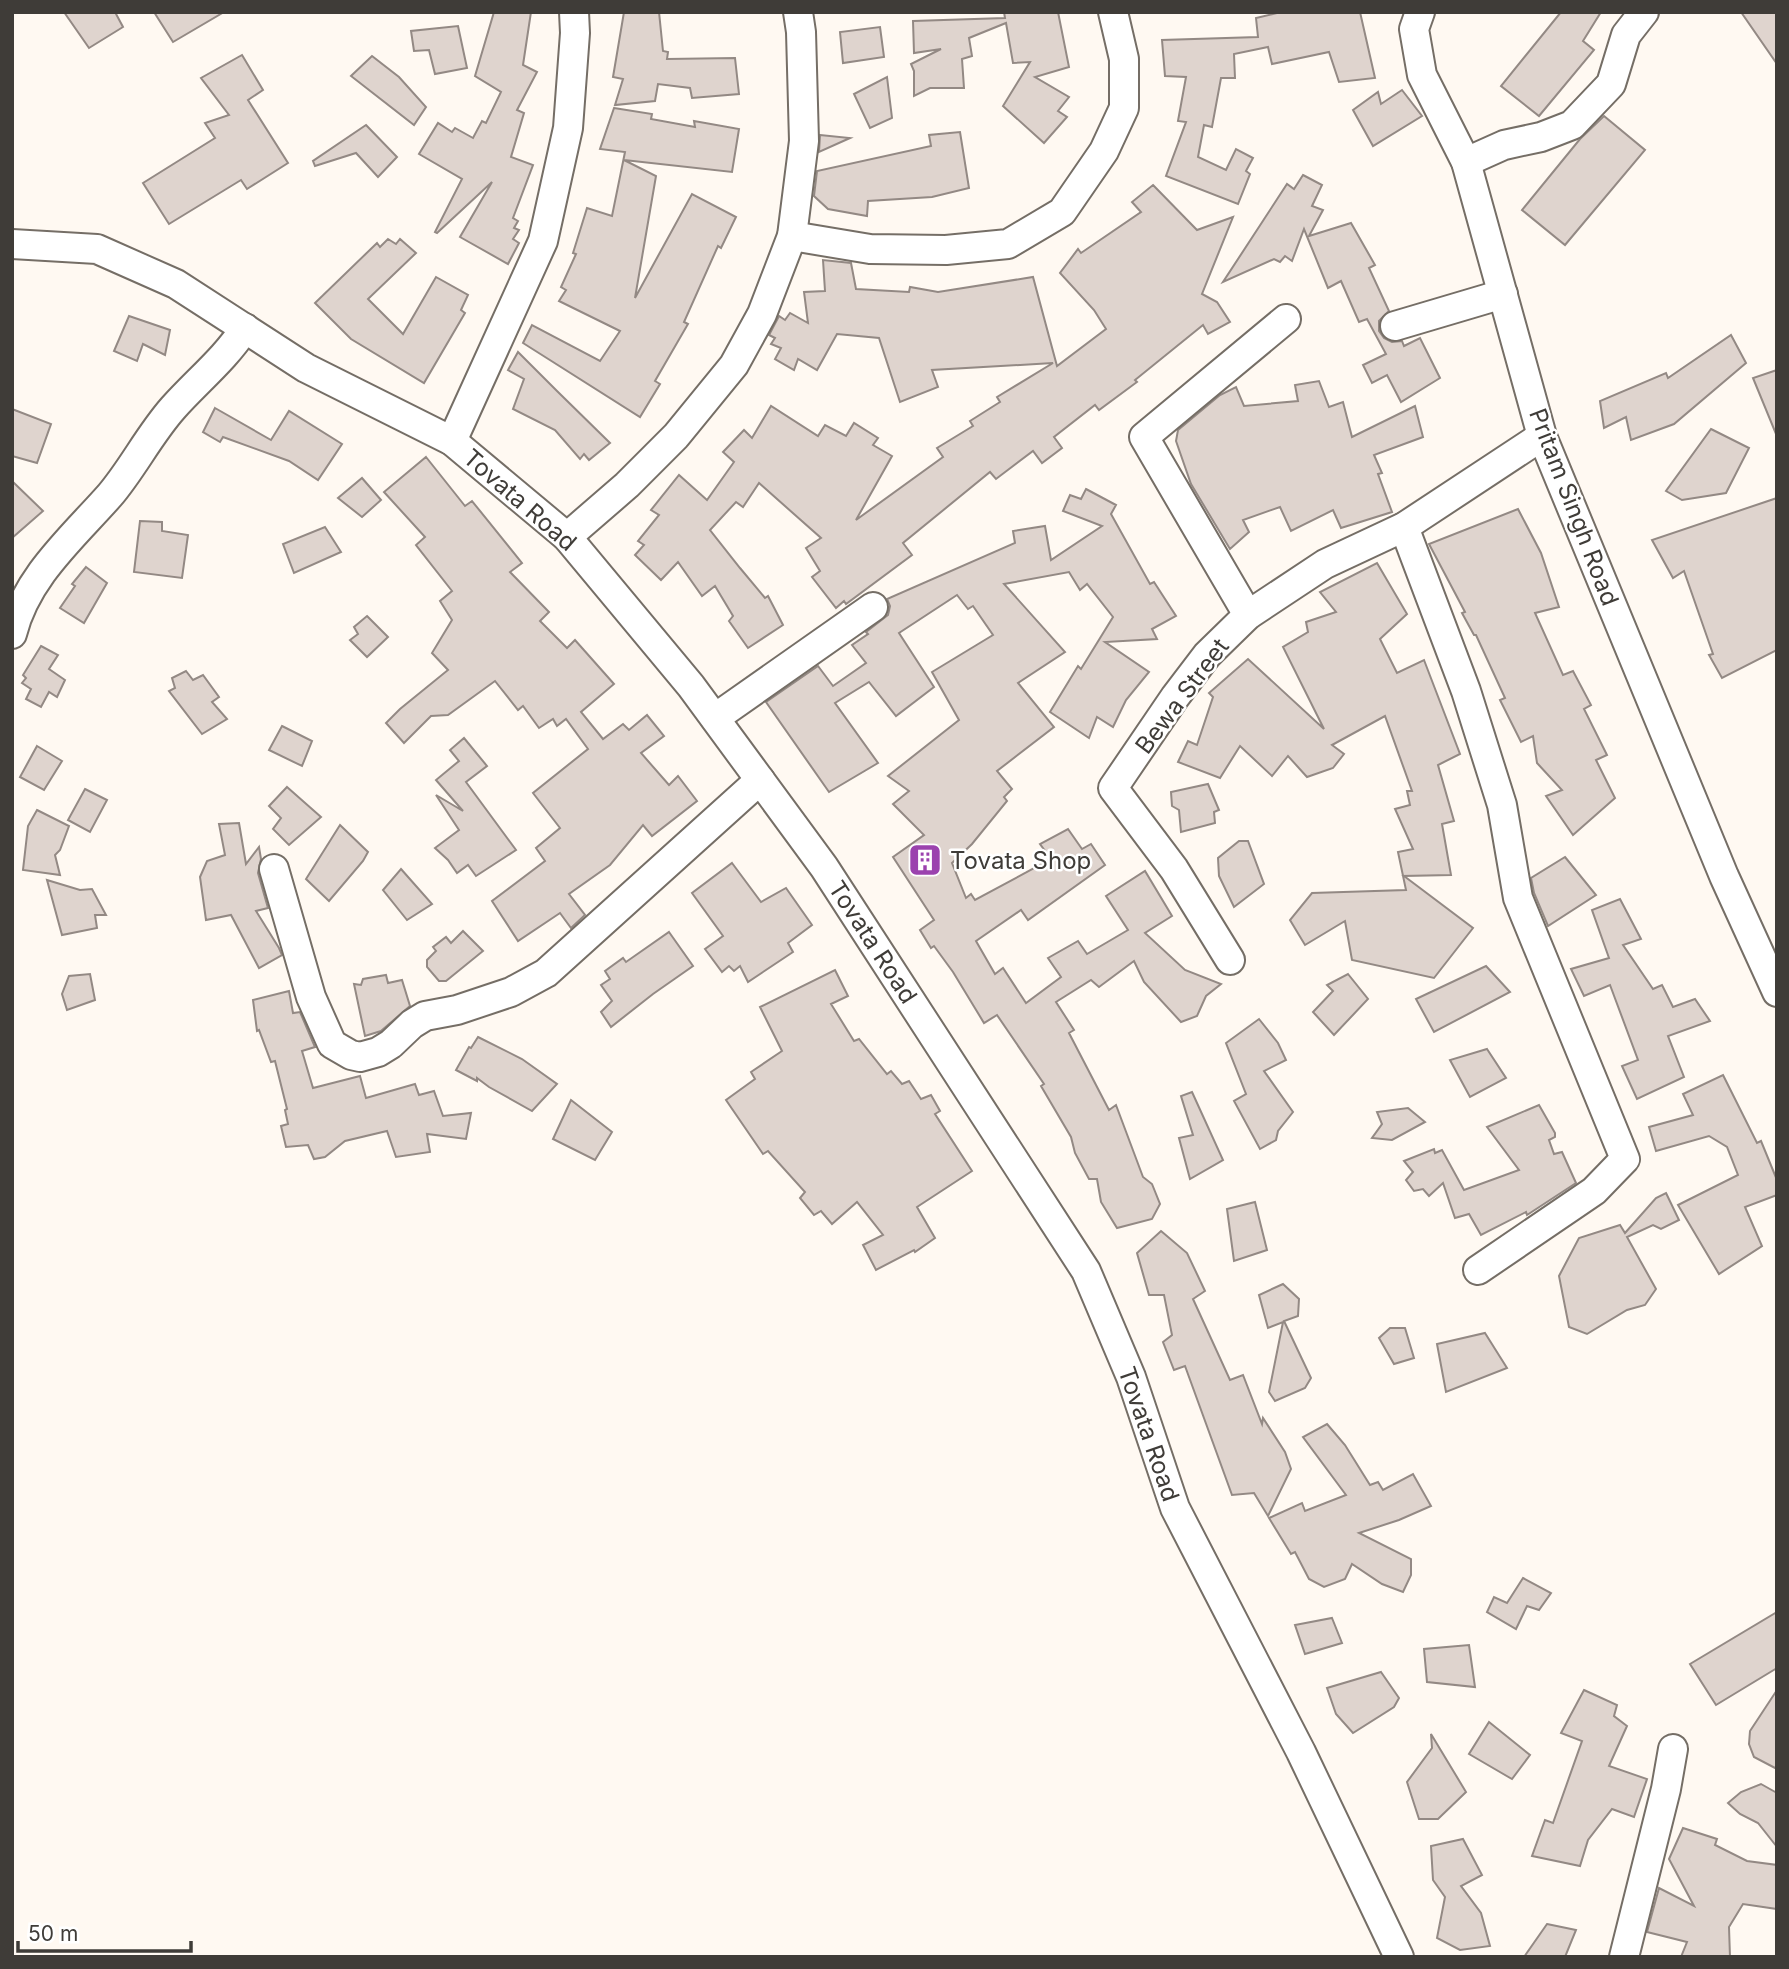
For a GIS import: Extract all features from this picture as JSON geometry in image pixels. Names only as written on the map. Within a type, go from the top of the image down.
[{"type":"street","points":[[453,441],[543,241],[568,128],[574,12]]},
{"type":"street","points":[[567,537],[627,485],[676,436],[734,365],[762,314],[792,236],[804,141],[802,32],[798,12]]},
{"type":"street","points":[[792,236],[870,249],[946,250],[1008,244],[1062,212],[1104,151],[1124,108],[1124,59],[1113,12]]},
{"type":"street","name":"Pritam Singh Road","points":[[1420,12],[1414,29],[1422,75],[1466,162],[1542,436],[1724,876],[1777,992]]},
{"type":"street","points":[[1466,162],[1504,145],[1541,137],[1572,125],[1611,84],[1626,35],[1644,12]]},
{"type":"street","name":"Tovata Road","points":[[12,244],[97,249],[176,284],[306,368],[453,441],[567,537],[691,686],[824,867],[1086,1271],[1131,1377],[1175,1508],[1301,1752],[1399,1957]]},
{"type":"street","points":[[1395,326],[1503,294]]},
{"type":"street","points":[[1248,615],[1144,436],[1286,318]]},
{"type":"street","points":[[12,634],[19,610],[38,576],[117,487],[172,409],[221,359],[245,328]]},
{"type":"street","name":"Bewa Street","points":[[1230,960],[1174,869],[1112,788],[1175,696],[1207,655],[1248,615],[1325,564],[1404,527],[1542,436]]},
{"type":"street","points":[[1404,527],[1466,691],[1502,805],[1518,898],[1625,1159],[1594,1191],[1478,1270]]},
{"type":"street","points":[[715,718],[873,607]]},
{"type":"street","points":[[274,869],[311,997],[332,1044],[360,1057],[378,1052],[391,1044],[425,1016],[457,1010],[511,992],[546,973],[760,780]]},
{"type":"street","points":[[1624,1957],[1666,1789],[1673,1749]]},
{"type":"building","points":[[64,12],[115,12],[123,27],[89,48]]},
{"type":"building","points":[[154,12],[224,12],[173,42]]},
{"type":"building","points":[[494,12],[531,12],[523,65],[537,72],[517,110],[524,113],[511,157],[533,165],[513,218],[518,221],[514,228],[519,230],[513,239],[519,243],[508,264],[460,237],[492,182],[437,233],[435,232],[462,179],[419,154],[438,123],[452,132],[455,128],[473,138],[482,121],[486,123],[501,92],[475,76]]},
{"type":"building","points":[[624,12],[659,12],[663,51],[668,52],[667,59],[735,58],[739,94],[692,98],[690,88],[658,84],[655,101],[615,105],[623,79],[613,77]]},
{"type":"building","points":[[1004,12],[1058,12],[1069,67],[1035,77],[1069,97],[1058,111],[1067,117],[1044,143],[1003,106],[1030,62],[1013,63],[1006,23],[969,38],[972,56],[962,59],[964,88],[930,88],[914,96],[914,71],[911,64],[941,49],[914,53],[913,21],[1005,18]]},
{"type":"building","points":[[1281,12],[1360,12],[1375,78],[1339,82],[1329,52],[1272,64],[1268,47],[1234,54],[1235,78],[1221,78],[1212,127],[1204,125],[1198,157],[1226,170],[1236,149],[1253,158],[1246,171],[1250,174],[1238,204],[1166,176],[1186,122],[1178,121],[1186,77],[1165,76],[1162,40],[1258,37],[1256,18]]},
{"type":"building","points":[[1561,12],[1601,12],[1583,41],[1594,50],[1539,116],[1501,86]]},
{"type":"building","points":[[1741,12],[1777,12],[1777,64]]},
{"type":"building","points":[[458,26],[467,68],[435,74],[429,50],[414,51],[411,31]]},
{"type":"building","points":[[880,27],[884,57],[843,63],[840,32]]},
{"type":"building","points":[[242,55],[263,90],[248,100],[288,163],[247,189],[241,180],[169,224],[143,183],[215,138],[205,123],[229,115],[201,78]]},
{"type":"building","points":[[372,56],[399,77],[426,107],[414,125],[351,76]]},
{"type":"building","points":[[887,77],[892,118],[870,128],[854,94]]},
{"type":"building","points":[[1402,90],[1422,116],[1373,146],[1353,110],[1378,92],[1381,104]]},
{"type":"building","points":[[614,108],[652,114],[651,119],[695,127],[694,121],[739,129],[732,172],[624,160],[656,176],[635,298],[692,194],[736,217],[721,248],[718,246],[684,322],[688,324],[655,381],[660,384],[640,417],[523,343],[532,325],[600,361],[620,331],[559,301],[566,290],[561,287],[576,254],[573,253],[587,208],[612,216],[625,152],[600,149]]},
{"type":"building","points":[[1604,116],[1645,150],[1565,245],[1522,210],[1580,139]]},
{"type":"building","points":[[366,125],[397,157],[378,177],[356,153],[315,166],[313,161]]},
{"type":"building","points":[[960,132],[969,188],[932,197],[868,201],[867,216],[828,209],[814,196],[817,171],[931,146],[929,135]]},
{"type":"building","points":[[820,135],[850,138],[819,152]]},
{"type":"building","points":[[1303,175],[1322,185],[1312,206],[1323,210],[1309,236],[1351,223],[1375,265],[1369,268],[1389,311],[1379,321],[1379,331],[1384,338],[1392,342],[1402,341],[1404,346],[1420,338],[1440,378],[1401,402],[1387,375],[1372,383],[1363,365],[1386,354],[1367,319],[1359,322],[1341,281],[1328,288],[1304,229],[1292,261],[1285,256],[1280,262],[1274,259],[1223,282],[1287,184],[1294,189]]},
{"type":"building","points":[[1153,185],[1197,230],[1233,217],[1202,294],[1217,302],[1230,322],[1208,334],[1203,325],[1135,380],[1137,382],[1099,410],[1095,405],[1054,437],[1062,448],[1042,463],[1033,451],[996,479],[990,472],[903,543],[912,555],[846,604],[844,601],[836,608],[812,577],[820,571],[806,548],[821,538],[759,483],[743,507],[736,502],[710,530],[765,598],[768,596],[783,625],[748,648],[729,621],[733,616],[715,586],[702,596],[678,562],[661,580],[635,555],[644,545],[638,541],[659,515],[651,510],[679,475],[707,500],[734,462],[723,452],[744,430],[752,438],[771,406],[818,436],[825,425],[846,436],[854,423],[878,438],[873,445],[892,456],[856,520],[943,457],[937,448],[973,426],[970,421],[1000,402],[997,397],[1053,363],[932,370],[938,387],[900,402],[879,338],[837,334],[817,370],[798,359],[794,370],[775,359],[781,348],[771,344],[775,338],[769,335],[779,316],[785,320],[790,313],[808,323],[804,292],[825,291],[823,260],[851,263],[856,289],[909,292],[910,287],[938,292],[1033,277],[1057,366],[1106,329],[1094,310],[1060,273],[1078,249],[1081,253],[1141,212],[1132,202]]},
{"type":"building","points":[[388,239],[396,244],[400,239],[416,253],[368,299],[403,334],[436,277],[468,295],[461,310],[465,313],[424,383],[351,339],[315,303],[377,243],[380,247]]},
{"type":"building","points":[[129,316],[170,330],[165,355],[143,344],[137,361],[114,351]]},
{"type":"building","points":[[1731,335],[1746,363],[1674,424],[1631,440],[1626,417],[1604,428],[1600,401],[1666,373],[1668,378]]},
{"type":"building","points":[[518,352],[610,443],[589,460],[584,454],[580,459],[555,430],[513,409],[524,379],[508,370]]},
{"type":"building","points":[[1777,370],[1777,434],[1776,434],[1753,378]]},
{"type":"building","points":[[1319,381],[1329,407],[1343,402],[1352,437],[1415,406],[1423,437],[1374,455],[1382,473],[1378,474],[1392,512],[1341,528],[1333,510],[1291,531],[1280,507],[1243,520],[1249,532],[1230,549],[1191,484],[1176,441],[1178,430],[1220,395],[1236,387],[1244,406],[1298,401],[1295,385]]},
{"type":"building","points":[[215,408],[271,440],[289,411],[342,444],[318,480],[289,461],[223,437],[220,442],[203,432]]},
{"type":"building","points":[[12,409],[51,424],[37,463],[12,456]]},
{"type":"building","points":[[1711,429],[1749,448],[1726,493],[1682,500],[1666,491]]},
{"type":"building","points":[[426,457],[465,506],[472,501],[522,563],[510,572],[549,612],[540,621],[567,648],[575,640],[614,684],[581,712],[603,739],[623,724],[629,730],[647,715],[664,736],[641,753],[669,785],[678,776],[697,801],[652,836],[643,825],[610,865],[569,894],[585,915],[571,928],[560,913],[518,941],[492,901],[545,861],[536,848],[560,828],[533,793],[588,749],[566,719],[557,726],[553,719],[539,728],[523,706],[518,710],[495,681],[448,715],[431,716],[404,743],[386,723],[448,670],[432,653],[452,620],[440,601],[452,591],[416,545],[425,537],[384,492]]},
{"type":"building","points":[[362,478],[381,500],[362,517],[338,498]]},
{"type":"building","points":[[12,481],[43,511],[12,538]]},
{"type":"building","points":[[1086,489],[1116,505],[1111,514],[1150,584],[1154,582],[1176,616],[1152,629],[1157,639],[1105,642],[1149,672],[1126,700],[1113,727],[1097,717],[1089,738],[1050,712],[1113,617],[1087,584],[1080,590],[1069,572],[1004,584],[1065,652],[1018,683],[1054,727],[997,771],[1012,789],[1004,797],[1007,801],[972,844],[952,863],[966,898],[971,894],[975,900],[1051,859],[1040,844],[1068,829],[1082,849],[1091,844],[1105,865],[1028,920],[1021,910],[976,941],[995,974],[1003,968],[1026,1003],[1061,977],[1048,958],[1078,941],[1087,954],[1128,930],[1106,896],[1145,871],[1172,916],[1145,933],[1185,970],[1221,984],[1206,996],[1197,1016],[1181,1022],[1144,982],[1134,961],[1099,987],[1091,980],[1056,1002],[1074,1030],[1069,1033],[1109,1110],[1116,1105],[1143,1177],[1152,1184],[1160,1204],[1152,1219],[1117,1228],[1101,1202],[1097,1179],[1089,1179],[1075,1153],[1071,1137],[1041,1086],[1044,1084],[997,1015],[984,1023],[953,972],[934,946],[931,948],[920,930],[934,920],[893,857],[924,835],[893,804],[909,791],[888,776],[959,720],[932,672],[993,635],[973,606],[968,609],[957,595],[899,633],[934,687],[896,716],[869,682],[835,703],[878,763],[829,792],[766,702],[818,666],[833,686],[866,663],[852,645],[888,615],[890,606],[887,599],[1015,543],[1013,531],[1045,526],[1051,560],[1102,526],[1063,511],[1070,495],[1081,499]]},
{"type":"building","points":[[1777,498],[1777,650],[1722,678],[1709,655],[1713,654],[1684,571],[1673,578],[1652,540]]},
{"type":"building","points":[[1518,509],[1541,553],[1559,607],[1535,613],[1563,675],[1573,671],[1591,705],[1584,709],[1607,755],[1596,760],[1615,798],[1573,835],[1546,796],[1562,790],[1537,763],[1533,736],[1521,742],[1500,700],[1505,698],[1476,635],[1462,613],[1465,612],[1429,544]]},
{"type":"building","points":[[140,521],[162,522],[162,531],[188,535],[182,578],[134,572]]},
{"type":"building","points":[[325,527],[341,552],[294,573],[283,544]]},
{"type":"building","points":[[1377,563],[1407,614],[1380,639],[1397,673],[1424,660],[1460,754],[1438,765],[1454,821],[1442,824],[1451,875],[1404,876],[1473,928],[1434,978],[1352,960],[1345,921],[1305,945],[1290,920],[1312,893],[1406,890],[1398,852],[1413,849],[1395,809],[1410,805],[1407,791],[1412,791],[1385,716],[1332,745],[1344,754],[1333,768],[1307,777],[1288,756],[1272,776],[1240,746],[1220,778],[1178,762],[1188,741],[1197,745],[1213,697],[1209,693],[1248,659],[1324,729],[1283,647],[1308,632],[1306,622],[1336,612],[1320,592]]},
{"type":"building","points":[[86,567],[107,583],[84,623],[60,608],[75,586],[72,584]]},
{"type":"building","points":[[367,616],[388,637],[367,657],[350,640],[358,634],[354,627]]},
{"type":"building","points":[[41,646],[58,655],[49,669],[65,680],[57,697],[49,692],[41,707],[26,699],[31,689],[22,683],[26,678],[23,675]]},
{"type":"building","points":[[186,671],[193,680],[203,675],[219,697],[212,702],[227,719],[202,734],[169,691],[175,688],[172,678]]},
{"type":"building","points":[[282,726],[312,741],[302,766],[269,750]]},
{"type":"building","points":[[464,738],[487,766],[466,782],[516,850],[476,876],[468,865],[457,873],[435,848],[459,830],[436,795],[463,811],[436,780],[459,761],[450,750]]},
{"type":"building","points":[[37,746],[62,761],[44,790],[20,777]]},
{"type":"building","points":[[1208,784],[1219,810],[1214,812],[1215,823],[1181,832],[1179,810],[1172,806],[1171,792]]},
{"type":"building","points":[[287,787],[321,817],[289,845],[273,829],[281,818],[269,806]]},
{"type":"building","points":[[85,789],[107,800],[90,832],[68,820]]},
{"type":"building","points":[[37,810],[69,826],[60,850],[55,855],[60,875],[23,870],[28,826]]},
{"type":"building","points":[[239,823],[246,864],[259,847],[261,859],[258,873],[268,908],[256,911],[282,955],[259,968],[231,915],[206,920],[200,877],[207,861],[225,855],[219,824]]},
{"type":"building","points":[[340,825],[368,852],[329,901],[306,879]]},
{"type":"building","points":[[1239,841],[1248,841],[1264,884],[1234,907],[1219,876],[1218,858]]},
{"type":"building","points":[[1565,857],[1596,895],[1548,926],[1534,893],[1531,878]]},
{"type":"building","points":[[732,863],[761,902],[786,888],[812,925],[788,943],[793,952],[748,982],[740,966],[734,971],[729,966],[722,972],[705,949],[723,936],[692,893]]},
{"type":"building","points":[[401,869],[432,904],[407,920],[383,890]]},
{"type":"building","points":[[47,880],[80,890],[92,889],[106,915],[95,915],[97,928],[62,935]]},
{"type":"building","points":[[1620,899],[1641,939],[1623,945],[1653,989],[1662,985],[1673,1007],[1695,999],[1710,1021],[1668,1036],[1684,1077],[1637,1099],[1622,1066],[1638,1060],[1610,985],[1584,996],[1571,969],[1609,958],[1592,910]]},
{"type":"building","points":[[463,931],[483,951],[446,981],[439,981],[427,967],[427,960],[436,951],[433,947],[446,937],[451,943]]},
{"type":"building","points":[[669,932],[693,966],[611,1027],[601,1012],[612,1001],[601,985],[610,979],[605,971],[623,958],[626,962]]},
{"type":"building","points":[[1486,966],[1510,992],[1434,1032],[1416,999]]},
{"type":"building","points":[[835,970],[848,996],[831,1004],[854,1041],[859,1039],[887,1074],[891,1071],[902,1084],[909,1081],[921,1099],[931,1095],[940,1111],[935,1114],[972,1171],[917,1207],[935,1238],[915,1252],[914,1250],[876,1270],[863,1245],[883,1235],[857,1202],[832,1224],[821,1211],[814,1215],[800,1198],[805,1192],[768,1151],[763,1154],[726,1100],[755,1079],[751,1072],[782,1051],[760,1007]]},
{"type":"building","points":[[90,974],[95,1000],[67,1010],[62,994],[69,976]]},
{"type":"building","points":[[1348,974],[1368,999],[1334,1035],[1313,1012],[1333,991],[1327,985]]},
{"type":"building","points":[[386,975],[388,983],[402,980],[410,1006],[381,1031],[365,1036],[354,984],[361,985],[363,979]]},
{"type":"building","points":[[289,991],[293,1013],[300,1012],[315,1047],[302,1051],[313,1088],[360,1076],[366,1098],[415,1084],[419,1095],[434,1091],[443,1116],[471,1113],[466,1139],[427,1134],[430,1152],[396,1157],[387,1131],[345,1141],[325,1157],[314,1159],[308,1145],[286,1147],[281,1126],[288,1124],[287,1109],[275,1061],[271,1062],[259,1030],[257,1031],[253,1000]]},
{"type":"building","points":[[1259,1019],[1278,1043],[1286,1060],[1264,1071],[1293,1112],[1278,1131],[1276,1140],[1260,1149],[1234,1101],[1246,1094],[1226,1043]]},
{"type":"building","points":[[478,1037],[522,1059],[557,1084],[532,1111],[477,1078],[477,1081],[456,1070]]},
{"type":"building","points":[[1487,1049],[1506,1078],[1470,1097],[1450,1060]]},
{"type":"building","points":[[1723,1075],[1757,1143],[1761,1141],[1777,1180],[1777,1195],[1745,1207],[1762,1246],[1719,1274],[1678,1205],[1738,1175],[1727,1147],[1709,1136],[1656,1151],[1649,1127],[1693,1115],[1683,1094]]},
{"type":"building","points":[[1192,1092],[1223,1160],[1190,1179],[1179,1138],[1193,1135],[1181,1096]]},
{"type":"building","points":[[571,1100],[612,1132],[595,1160],[553,1139]]},
{"type":"building","points":[[1539,1105],[1555,1133],[1555,1137],[1549,1140],[1554,1154],[1562,1152],[1576,1183],[1527,1215],[1526,1212],[1481,1235],[1469,1214],[1455,1218],[1443,1183],[1429,1196],[1423,1189],[1414,1191],[1406,1180],[1413,1172],[1404,1161],[1434,1149],[1435,1153],[1442,1150],[1464,1190],[1519,1170],[1487,1127]]},
{"type":"building","points":[[1408,1108],[1425,1122],[1392,1140],[1372,1138],[1382,1124],[1377,1112]]},
{"type":"building","points":[[1666,1193],[1679,1220],[1661,1229],[1653,1225],[1627,1237],[1656,1289],[1645,1305],[1627,1310],[1587,1334],[1569,1327],[1559,1276],[1579,1238],[1620,1225],[1625,1233],[1656,1198]]},
{"type":"building","points":[[1255,1202],[1267,1250],[1234,1261],[1227,1209]]},
{"type":"building","points":[[1161,1231],[1187,1253],[1205,1291],[1193,1299],[1230,1380],[1243,1375],[1262,1424],[1263,1418],[1285,1452],[1291,1469],[1268,1516],[1254,1493],[1232,1495],[1185,1366],[1174,1370],[1163,1342],[1172,1335],[1164,1295],[1149,1295],[1137,1253]]},
{"type":"building","points":[[1283,1284],[1299,1299],[1298,1316],[1284,1321],[1311,1378],[1305,1388],[1275,1401],[1269,1392],[1283,1322],[1268,1328],[1259,1295]]},
{"type":"building","points":[[1390,1328],[1405,1328],[1414,1358],[1394,1364],[1379,1338]]},
{"type":"building","points":[[1485,1333],[1507,1368],[1446,1392],[1437,1344]]},
{"type":"building","points":[[1327,1424],[1345,1445],[1370,1485],[1378,1482],[1383,1490],[1413,1474],[1431,1506],[1359,1533],[1411,1559],[1411,1575],[1403,1592],[1382,1584],[1352,1564],[1345,1579],[1324,1587],[1309,1579],[1295,1552],[1291,1554],[1269,1518],[1302,1503],[1305,1511],[1346,1495],[1303,1437]]},
{"type":"building","points":[[1523,1578],[1551,1593],[1539,1610],[1527,1606],[1516,1629],[1487,1612],[1494,1597],[1507,1603]]},
{"type":"building","points":[[1777,1612],[1777,1668],[1716,1705],[1690,1664]]},
{"type":"building","points":[[1332,1618],[1342,1643],[1305,1654],[1295,1625]]},
{"type":"building","points":[[1469,1645],[1475,1687],[1427,1682],[1424,1649]]},
{"type":"building","points":[[1381,1672],[1399,1698],[1394,1707],[1353,1733],[1336,1714],[1327,1688]]},
{"type":"building","points":[[1584,1690],[1617,1705],[1614,1716],[1627,1726],[1609,1766],[1647,1779],[1634,1817],[1612,1809],[1588,1840],[1580,1866],[1532,1856],[1545,1820],[1553,1823],[1582,1741],[1561,1733]]},
{"type":"building","points":[[1777,1690],[1777,1769],[1754,1757],[1749,1744],[1750,1731]]},
{"type":"building","points":[[1489,1722],[1530,1755],[1512,1779],[1469,1754]]},
{"type":"building","points":[[1431,1734],[1466,1792],[1438,1819],[1419,1819],[1407,1782],[1432,1748]]},
{"type":"building","points":[[1761,1784],[1777,1793],[1777,1847],[1758,1823],[1740,1814],[1728,1803],[1741,1792]]},
{"type":"building","points":[[1683,1828],[1717,1839],[1715,1845],[1747,1861],[1777,1865],[1777,1909],[1743,1904],[1729,1927],[1730,1957],[1681,1957],[1687,1942],[1647,1932],[1659,1888],[1694,1906],[1669,1859]]},
{"type":"building","points":[[1463,1839],[1482,1875],[1461,1886],[1481,1913],[1490,1946],[1460,1950],[1437,1938],[1445,1897],[1433,1880],[1431,1846]]},
{"type":"building","points":[[1547,1924],[1576,1930],[1565,1957],[1524,1957]]},
{"type":"place","name":"Tovata Shop","points":[[925,860]]}]
